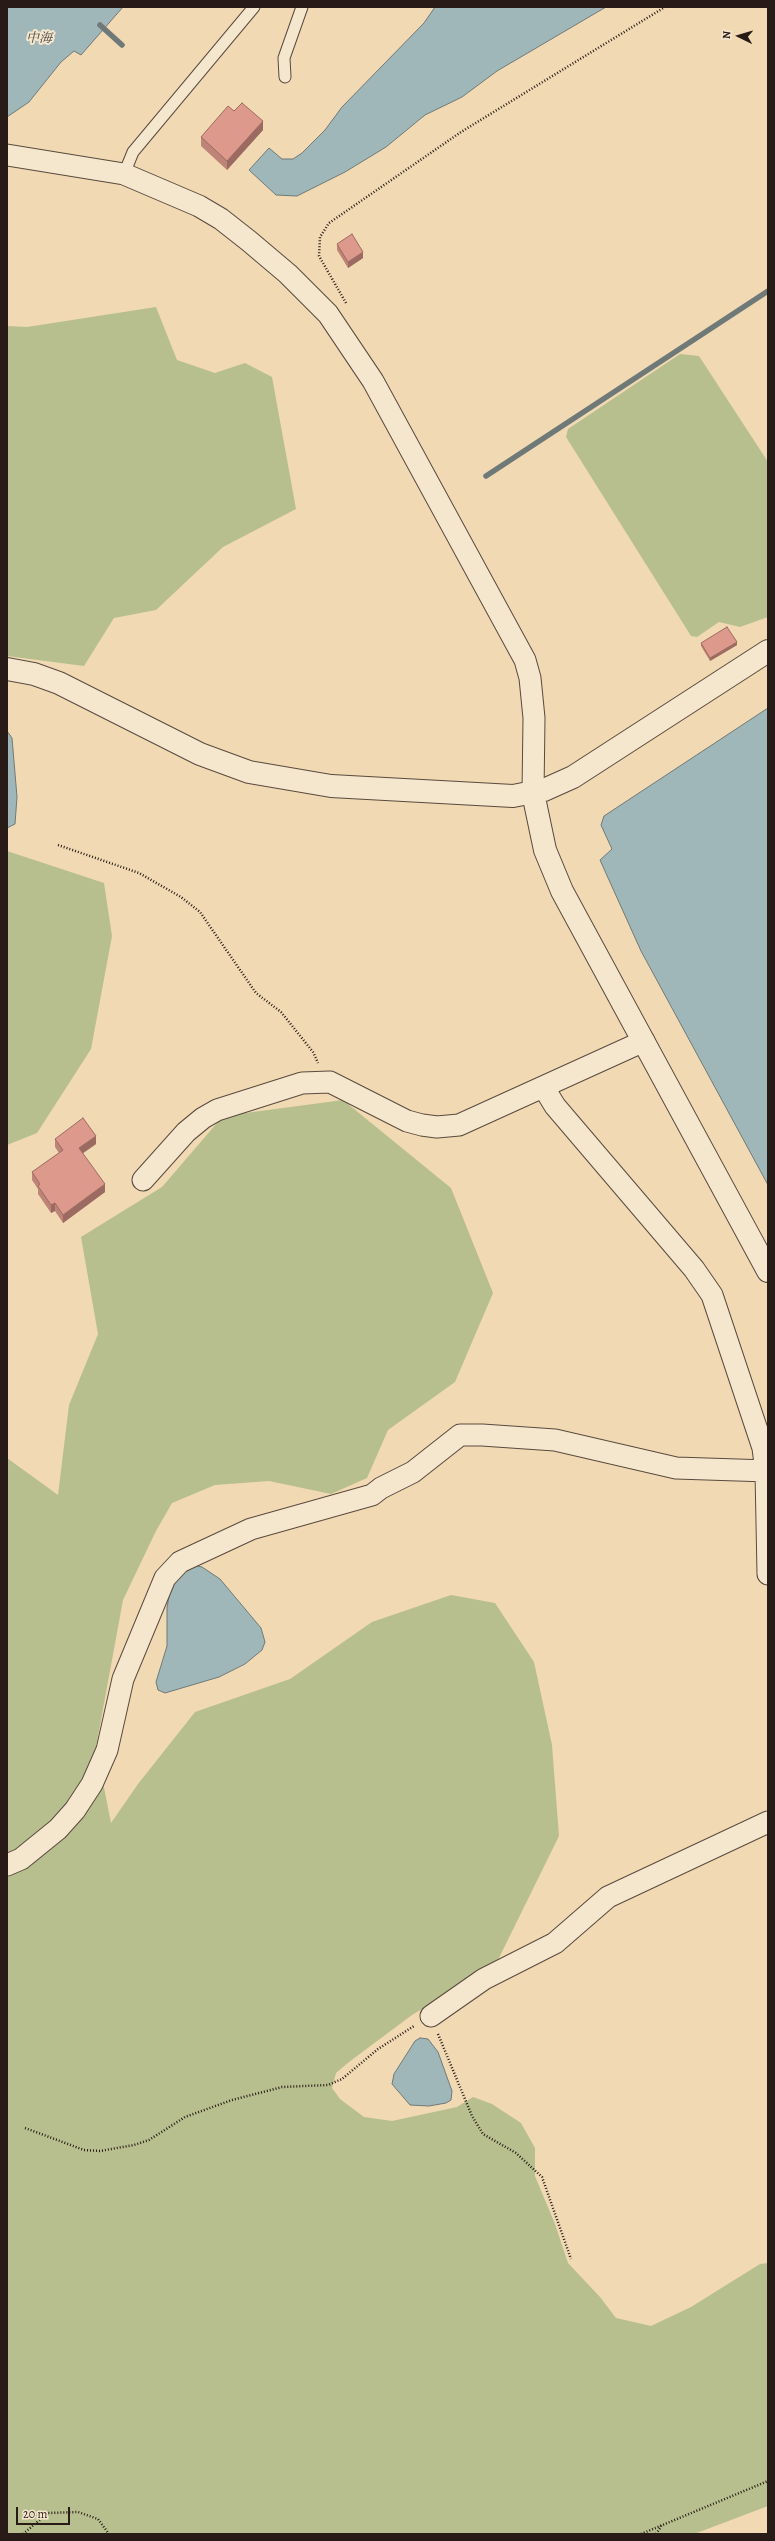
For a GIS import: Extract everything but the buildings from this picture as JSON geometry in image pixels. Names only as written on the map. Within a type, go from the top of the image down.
[{"type":"street","points":[[7,155],[124,174],[199,206],[221,219],[288,274],[328,314],[361,361],[525,660],[530,678],[534,718],[533,793],[545,850],[562,891],[768,1271]]},
{"type":"street","points":[[7,669],[34,674],[59,683],[200,754],[226,764],[276,778],[331,786],[487,796],[513,796],[533,793],[573,777],[768,651]]},
{"type":"street","points":[[143,1180],[186,1132],[203,1118],[217,1110],[302,1083],[330,1082],[407,1120],[437,1127],[459,1125],[544,1088],[644,1041]]},
{"type":"street","points":[[544,1088],[555,1106],[694,1270],[712,1295],[763,1448],[767,1472],[768,1574]]},
{"type":"street","points":[[7,1865],[21,1859],[58,1829],[76,1810],[92,1784],[107,1750],[123,1679],[165,1578],[180,1562],[251,1529],[372,1496],[381,1488],[413,1472],[460,1436],[482,1435],[556,1440],[676,1468],[767,1472]]},
{"type":"street","points":[[430,2016],[484,1979],[555,1943],[608,1897],[768,1822]]},
{"type":"lane","points":[[124,174],[133,152],[254,7]]},
{"type":"lane","points":[[285,77],[284,58],[302,7]]},
{"type":"path","points":[[350,310],[319,256],[320,237],[329,223],[461,132],[665,7]]},
{"type":"path","points":[[58,845],[139,873],[181,897],[200,912],[256,992],[281,1012],[313,1052],[330,1082]]},
{"type":"path","points":[[25,2128],[84,2150],[114,2149],[134,2145],[149,2140],[185,2117],[232,2100],[282,2087],[328,2085],[342,2079],[378,2049],[430,2016],[472,2116],[483,2134],[516,2153],[542,2177],[571,2259]]},
{"type":"path","points":[[641,2534],[661,2524],[768,2481]]},
{"type":"path","points":[[23,2534],[48,2513],[78,2512],[98,2519],[109,2534]]},
{"type":"path","points":[[656,2534],[661,2527],[661,2524]]},
{"type":"green space","points":[[156,307],[177,360],[215,373],[245,363],[272,377],[296,509],[223,547],[156,610],[114,618],[84,666],[7,656],[7,326],[27,327]]},
{"type":"green space","points":[[680,354],[699,356],[768,462],[768,617],[740,627],[719,622],[697,637],[691,636],[566,437],[568,429]]},
{"type":"green space","points":[[7,851],[104,883],[112,936],[91,1049],[37,1133],[7,1145]]},
{"type":"green space","points":[[343,1100],[451,1188],[493,1293],[455,1382],[388,1430],[367,1478],[331,1494],[269,1481],[215,1485],[172,1503],[156,1531],[123,1600],[96,1747],[111,1823],[138,1784],[195,1712],[290,1679],[372,1622],[451,1595],[495,1603],[534,1662],[552,1745],[559,1836],[496,1964],[412,2015],[349,2062],[336,2073],[332,2088],[340,2099],[364,2117],[392,2121],[457,2107],[473,2097],[492,2104],[521,2123],[535,2148],[535,2176],[555,2224],[568,2263],[600,2297],[616,2318],[651,2326],[691,2307],[760,2264],[768,2263],[768,2506],[694,2534],[7,2534],[7,1458],[58,1495],[69,1405],[98,1334],[81,1237],[162,1187],[223,1116]]},
{"type":"water","name":"中海","points":[[7,7],[123,7],[81,55],[74,51],[61,62],[29,102],[7,117]]},
{"type":"water","points":[[435,7],[606,7],[497,71],[462,97],[425,115],[386,147],[345,172],[297,196],[276,195],[249,170],[269,148],[282,159],[293,159],[302,153],[325,130],[342,107],[424,23]]},
{"type":"water","points":[[768,708],[768,1185],[641,951],[600,860],[612,849],[601,825],[604,816]]},
{"type":"water","points":[[7,731],[12,738],[17,797],[15,824],[7,828]]},
{"type":"water","points":[[197,1566],[202,1567],[220,1579],[261,1628],[265,1642],[262,1650],[245,1664],[219,1677],[165,1693],[158,1690],[156,1682],[167,1646],[167,1608],[171,1584],[185,1568]]},
{"type":"water","points":[[420,2038],[428,2039],[438,2052],[452,2091],[451,2100],[446,2103],[429,2106],[410,2105],[392,2084],[394,2074],[415,2041]]},
{"type":"waterway","points":[[100,25],[122,45]]},
{"type":"waterway","points":[[486,476],[768,291]]}]
